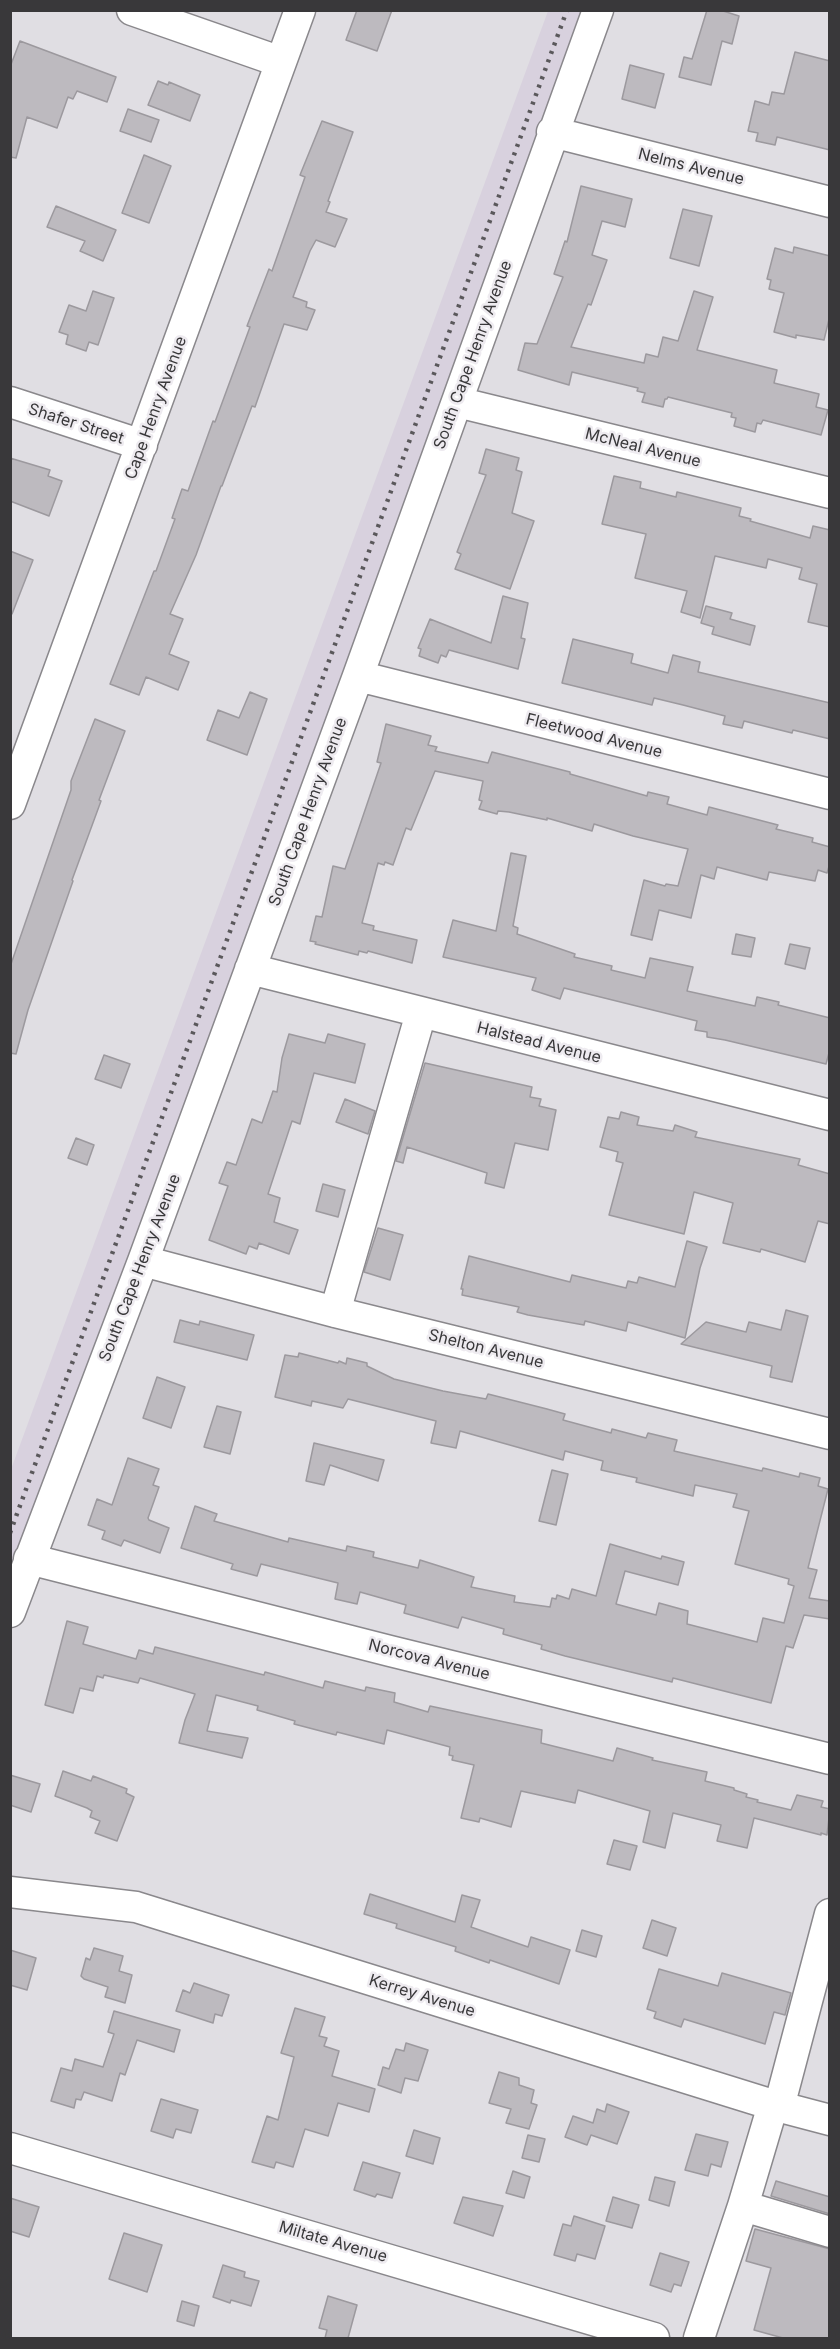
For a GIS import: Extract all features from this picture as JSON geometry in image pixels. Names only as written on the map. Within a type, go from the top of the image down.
[{"type":"street","points":[[132,10],[282,62]]},
{"type":"street","name":"Cape Henry Avenue","points":[[10,804],[300,10]]},
{"type":"street","name":"South Cape Henry Avenue","points":[[10,1612],[143,1261],[358,676],[552,132],[598,10]]},
{"type":"street","name":"Nelms Avenue","points":[[552,132],[830,202]]},
{"type":"street","name":"Shafer Street","points":[[10,402],[142,446]]},
{"type":"street","name":"McNeal Avenue","points":[[457,402],[830,493]]},
{"type":"street","name":"Fleetwood Avenue","points":[[358,676],[830,794]]},
{"type":"street","name":"Halstead Avenue","points":[[250,969],[830,1115]]},
{"type":"street","points":[[335,1312],[421,1013]]},
{"type":"street","name":"Shelton Avenue","points":[[143,1261],[335,1312],[830,1434]]},
{"type":"street","name":"Norcova Avenue","points":[[29,1559],[390,1651],[830,1759]]},
{"type":"street","name":"Kerrey Avenue","points":[[10,1892],[136,1907],[776,2106],[830,2120]]},
{"type":"street","points":[[699,2338],[776,2106],[830,1914]]},
{"type":"street","name":"Miltate Avenue","points":[[10,2148],[654,2338]]},
{"type":"street","points":[[743,2206],[830,2232]]},
{"type":"shaded area","points":[[548,11],[589,11],[11,1590],[10,1472]]},
{"type":"building","points":[[357,10],[392,10],[377,51],[346,40]]},
{"type":"building","points":[[707,10],[720,10],[739,16],[732,44],[722,41],[711,85],[679,77],[684,57],[692,59]]},
{"type":"building","points":[[20,41],[116,77],[107,102],[77,91],[73,99],[68,97],[57,128],[27,117],[16,158],[10,157],[10,67]]},
{"type":"building","points":[[795,52],[830,61],[830,150],[777,137],[775,145],[756,141],[758,133],[748,131],[755,101],[769,105],[772,92],[784,94]]},
{"type":"building","points":[[630,65],[664,74],[655,108],[622,99]]},
{"type":"building","points":[[158,81],[168,85],[169,82],[200,95],[190,121],[148,105]]},
{"type":"building","points":[[128,109],[159,120],[151,142],[120,131]]},
{"type":"building","points":[[322,121],[353,132],[326,212],[347,219],[335,247],[316,240],[310,251],[293,297],[307,302],[306,307],[315,310],[307,330],[284,324],[255,407],[252,406],[196,555],[170,614],[183,619],[169,654],[189,662],[178,690],[146,677],[139,695],[110,684],[154,571],[156,571],[175,519],[172,518],[182,489],[188,491],[250,327],[247,326],[269,269],[272,271],[305,177],[300,175]]},
{"type":"building","points":[[144,155],[171,166],[149,223],[122,213]]},
{"type":"building","points":[[581,186],[632,199],[625,227],[602,221],[592,255],[607,260],[591,305],[588,304],[571,347],[644,363],[646,354],[658,357],[663,337],[678,341],[694,291],[713,297],[697,350],[777,370],[774,383],[819,394],[816,407],[828,410],[821,435],[763,420],[761,424],[757,423],[755,432],[734,426],[736,418],[731,417],[732,413],[668,397],[663,407],[642,402],[645,393],[637,391],[638,388],[572,372],[569,385],[518,370],[525,343],[537,344],[563,277],[554,274],[565,241],[567,242]]},
{"type":"building","points":[[56,206],[116,230],[103,261],[80,251],[85,241],[47,227]]},
{"type":"building","points":[[683,209],[712,216],[699,266],[670,258]]},
{"type":"building","points":[[794,247],[830,256],[830,315],[824,340],[796,335],[796,338],[774,332],[784,293],[769,289],[771,280],[767,279],[775,248],[793,253]]},
{"type":"building","points":[[93,291],[114,298],[98,345],[89,342],[86,351],[66,344],[68,335],[59,332],[69,305],[86,311]]},
{"type":"building","points":[[486,449],[519,458],[516,470],[522,472],[512,513],[534,521],[510,589],[455,569],[461,554],[457,552],[486,475],[479,473]]},
{"type":"building","points":[[10,458],[50,470],[48,476],[62,481],[49,516],[10,501]]},
{"type":"building","points":[[614,476],[641,482],[640,488],[676,497],[677,492],[741,508],[739,516],[751,519],[750,521],[810,538],[813,526],[830,530],[830,627],[808,622],[817,584],[799,579],[802,568],[768,559],[766,568],[715,556],[700,618],[681,612],[687,591],[635,578],[646,534],[602,524]]},
{"type":"building","points":[[10,551],[33,560],[12,614],[10,614]]},
{"type":"building","points":[[503,596],[528,603],[521,638],[525,639],[518,669],[449,650],[446,657],[441,655],[438,663],[419,656],[421,649],[418,648],[430,619],[491,643]]},
{"type":"building","points":[[706,606],[732,613],[730,619],[755,626],[750,645],[712,634],[714,627],[701,623]]},
{"type":"building","points":[[573,639],[633,654],[631,663],[668,673],[673,655],[700,662],[698,672],[830,703],[830,739],[793,730],[792,733],[744,721],[742,728],[723,724],[725,716],[683,705],[654,698],[652,705],[562,683]]},
{"type":"building","points":[[250,692],[267,699],[247,755],[207,740],[218,710],[239,718]]},
{"type":"building","points":[[95,719],[125,731],[99,800],[101,801],[28,1010],[16,1054],[10,1053],[10,967],[71,790],[71,781]]},
{"type":"building","points":[[386,724],[431,736],[428,745],[437,747],[435,751],[488,763],[492,752],[570,772],[570,774],[647,796],[648,792],[669,797],[667,804],[707,815],[709,807],[778,825],[776,829],[813,838],[812,842],[830,847],[830,863],[827,873],[818,870],[815,881],[769,872],[767,880],[717,867],[714,879],[701,875],[691,918],[659,910],[652,940],[631,935],[644,880],[665,886],[666,884],[678,886],[688,849],[594,824],[592,831],[547,818],[547,820],[498,811],[497,814],[479,809],[482,801],[479,800],[483,781],[435,771],[411,830],[406,828],[393,865],[385,862],[384,865],[378,863],[362,923],[374,926],[373,930],[417,940],[412,963],[368,951],[367,953],[359,951],[358,955],[315,944],[316,942],[310,941],[316,916],[322,917],[333,866],[345,869],[381,763],[377,762]]},
{"type":"building","points":[[511,853],[526,856],[513,926],[518,928],[517,934],[575,954],[574,957],[612,966],[611,970],[645,978],[650,958],[693,967],[687,991],[755,1006],[757,997],[779,1002],[778,1005],[830,1018],[830,1049],[826,1064],[707,1037],[707,1032],[695,1030],[697,1021],[564,988],[560,999],[532,990],[536,978],[443,957],[453,920],[496,931]]},
{"type":"building","points":[[736,934],[755,938],[751,957],[732,954]]},
{"type":"building","points":[[790,944],[810,948],[805,969],[785,964]]},
{"type":"building","points":[[289,1034],[325,1043],[328,1034],[365,1044],[355,1083],[314,1073],[300,1124],[292,1121],[268,1194],[280,1198],[274,1222],[298,1230],[289,1254],[259,1243],[257,1249],[249,1246],[246,1254],[209,1240],[228,1186],[219,1183],[227,1162],[236,1165],[252,1119],[262,1123],[273,1091],[277,1092],[282,1058]]},
{"type":"building","points":[[104,1055],[130,1064],[121,1088],[95,1079]]},
{"type":"building","points":[[425,1063],[532,1087],[530,1097],[541,1099],[539,1106],[556,1110],[548,1150],[515,1143],[504,1188],[485,1183],[487,1173],[407,1147],[403,1163],[396,1161]]},
{"type":"building","points":[[345,1099],[375,1111],[368,1134],[336,1122]]},
{"type":"building","points":[[621,1112],[639,1117],[637,1125],[673,1131],[675,1125],[697,1132],[695,1137],[800,1159],[798,1165],[830,1174],[830,1224],[818,1221],[805,1262],[761,1249],[760,1252],[723,1243],[733,1203],[694,1192],[684,1234],[609,1215],[623,1163],[616,1161],[618,1152],[600,1147],[608,1117],[619,1119]]},
{"type":"building","points":[[76,1138],[94,1145],[87,1165],[68,1158]]},
{"type":"building","points":[[323,1184],[345,1190],[338,1217],[316,1211]]},
{"type":"building","points":[[378,1228],[403,1235],[390,1280],[364,1272]]},
{"type":"building","points":[[687,1241],[707,1247],[700,1268],[685,1338],[628,1322],[626,1331],[585,1321],[584,1325],[528,1315],[517,1312],[519,1307],[462,1295],[463,1289],[461,1289],[469,1256],[570,1282],[572,1275],[626,1288],[628,1281],[637,1283],[639,1277],[675,1287]]},
{"type":"building","points":[[786,1310],[808,1316],[792,1382],[770,1377],[772,1366],[681,1344],[706,1322],[746,1332],[749,1322],[781,1330]]},
{"type":"building","points":[[180,1320],[199,1325],[200,1321],[254,1335],[247,1360],[174,1342]]},
{"type":"building","points":[[299,1353],[346,1364],[347,1358],[367,1363],[367,1366],[394,1379],[486,1399],[488,1394],[547,1409],[565,1414],[563,1420],[611,1433],[612,1429],[646,1438],[648,1433],[677,1440],[674,1451],[762,1471],[763,1468],[799,1477],[800,1473],[820,1478],[818,1486],[828,1489],[808,1568],[817,1570],[809,1598],[830,1601],[830,1619],[804,1615],[793,1648],[786,1646],[771,1703],[673,1678],[672,1682],[565,1656],[541,1649],[542,1645],[503,1634],[504,1629],[462,1617],[458,1628],[404,1613],[406,1605],[360,1592],[357,1604],[335,1599],[338,1583],[261,1564],[257,1576],[231,1569],[233,1564],[181,1548],[195,1506],[217,1514],[214,1521],[288,1542],[289,1538],[346,1551],[347,1546],[374,1552],[373,1557],[418,1568],[420,1560],[474,1577],[471,1587],[515,1596],[514,1602],[550,1607],[552,1598],[556,1599],[557,1595],[569,1599],[572,1589],[596,1596],[610,1544],[661,1559],[662,1556],[684,1562],[678,1585],[625,1571],[616,1604],[656,1615],[659,1603],[688,1611],[687,1624],[757,1642],[763,1618],[784,1623],[794,1586],[788,1584],[789,1579],[735,1564],[749,1511],[733,1507],[737,1494],[695,1485],[693,1496],[636,1482],[637,1478],[601,1470],[603,1461],[565,1451],[563,1460],[460,1431],[456,1448],[431,1443],[436,1421],[348,1399],[343,1408],[312,1401],[311,1406],[275,1397],[285,1355],[298,1357]]},
{"type":"building","points":[[157,1377],[185,1387],[171,1428],[143,1418]]},
{"type":"building","points":[[217,1406],[241,1412],[230,1454],[204,1447]]},
{"type":"building","points":[[314,1443],[384,1460],[378,1481],[330,1465],[324,1485],[306,1481]]},
{"type":"building","points":[[128,1458],[159,1469],[153,1485],[159,1487],[148,1518],[169,1528],[160,1553],[124,1540],[121,1546],[102,1539],[105,1531],[88,1525],[97,1499],[112,1505]]},
{"type":"building","points":[[552,1470],[568,1474],[556,1525],[539,1521]]},
{"type":"building","points":[[67,1621],[88,1627],[83,1644],[136,1659],[139,1650],[153,1654],[155,1647],[323,1688],[325,1681],[365,1691],[366,1687],[395,1693],[394,1702],[428,1712],[430,1706],[542,1730],[541,1743],[613,1761],[617,1748],[653,1758],[652,1760],[707,1772],[705,1781],[734,1788],[734,1790],[747,1794],[746,1797],[758,1800],[757,1802],[791,1810],[797,1795],[823,1801],[821,1807],[830,1809],[827,1835],[754,1818],[747,1848],[717,1841],[721,1825],[673,1813],[665,1848],[643,1842],[650,1811],[578,1790],[575,1803],[521,1791],[511,1827],[480,1818],[479,1822],[461,1818],[474,1765],[452,1760],[453,1756],[449,1755],[450,1747],[387,1730],[384,1744],[337,1732],[336,1735],[294,1724],[295,1721],[257,1710],[258,1706],[216,1695],[207,1731],[248,1738],[242,1758],[179,1743],[195,1694],[140,1678],[138,1683],[104,1675],[103,1678],[97,1676],[93,1691],[80,1688],[73,1713],[45,1705]]},
{"type":"building","points":[[63,1771],[91,1781],[93,1776],[127,1789],[126,1793],[134,1797],[117,1841],[95,1833],[100,1821],[90,1817],[92,1811],[55,1796]]},
{"type":"building","points":[[10,1775],[40,1784],[31,1812],[10,1805]]},
{"type":"building","points":[[614,1840],[637,1846],[630,1870],[607,1864]]},
{"type":"building","points":[[370,1894],[455,1922],[462,1895],[480,1900],[471,1927],[528,1947],[531,1937],[570,1950],[559,1984],[490,1960],[489,1963],[455,1951],[456,1947],[396,1928],[397,1924],[364,1914]]},
{"type":"building","points":[[652,1920],[676,1928],[667,1956],[643,1948]]},
{"type":"building","points":[[582,1930],[602,1936],[596,1957],[576,1951]]},
{"type":"building","points":[[94,1948],[123,1956],[119,1971],[132,1975],[125,2003],[105,1997],[108,1987],[81,1976],[86,1958],[90,1960]]},
{"type":"building","points":[[10,1950],[36,1958],[27,1990],[10,1985]]},
{"type":"building","points":[[659,1969],[718,1986],[722,1973],[791,1993],[785,2015],[774,2012],[765,2044],[684,2019],[681,2027],[654,2018],[656,2012],[647,2009]]},
{"type":"building","points":[[194,1983],[229,1995],[222,2016],[215,2014],[213,2023],[176,2011],[183,1990],[190,1993]]},
{"type":"building","points":[[295,2008],[325,2017],[319,2036],[327,2038],[324,2046],[339,2051],[332,2076],[375,2089],[369,2112],[338,2103],[328,2136],[305,2129],[293,2167],[276,2162],[274,2168],[252,2162],[267,2116],[278,2120],[294,2057],[281,2053]]},
{"type":"building","points":[[114,2011],[180,2030],[174,2052],[137,2040],[125,2075],[120,2073],[112,2101],[84,2092],[81,2100],[76,2099],[74,2108],[51,2101],[61,2068],[72,2071],[75,2059],[103,2067],[114,2034],[108,2032]]},
{"type":"building","points":[[406,2043],[428,2050],[418,2081],[405,2078],[401,2093],[378,2085],[383,2067],[389,2069],[396,2049],[404,2051]]},
{"type":"building","points":[[499,2072],[519,2078],[519,2085],[534,2090],[531,2103],[537,2105],[529,2129],[506,2123],[511,2109],[489,2103]]},
{"type":"building","points":[[161,2099],[198,2110],[191,2133],[176,2129],[173,2138],[151,2131]]},
{"type":"building","points":[[607,2104],[629,2112],[617,2144],[591,2135],[587,2145],[565,2137],[573,2116],[593,2123],[597,2109],[605,2112]]},
{"type":"building","points":[[414,2130],[440,2138],[433,2164],[406,2156]]},
{"type":"building","points":[[696,2134],[728,2142],[721,2167],[711,2164],[708,2176],[685,2170]]},
{"type":"building","points":[[528,2135],[545,2139],[539,2162],[522,2158]]},
{"type":"building","points":[[363,2162],[400,2173],[392,2198],[377,2194],[375,2197],[354,2190]]},
{"type":"building","points":[[513,2171],[530,2177],[524,2198],[506,2193]]},
{"type":"building","points":[[655,2177],[675,2182],[669,2206],[649,2200]]},
{"type":"building","points":[[776,2181],[830,2197],[830,2214],[771,2196]]},
{"type":"building","points":[[463,2197],[503,2206],[493,2236],[454,2223]]},
{"type":"building","points":[[613,2197],[639,2205],[632,2228],[606,2221]]},
{"type":"building","points":[[10,2198],[39,2207],[29,2237],[10,2231]]},
{"type":"building","points":[[574,2216],[605,2226],[595,2259],[577,2254],[575,2261],[554,2255],[563,2224],[571,2226]]},
{"type":"building","points":[[755,2229],[830,2249],[830,2338],[783,2338],[754,2330],[771,2268],[746,2261]]},
{"type":"building","points":[[124,2233],[162,2245],[147,2292],[109,2279]]},
{"type":"building","points":[[660,2253],[689,2262],[681,2286],[674,2284],[671,2292],[650,2285]]},
{"type":"building","points":[[223,2265],[245,2272],[244,2277],[259,2281],[251,2306],[231,2300],[230,2303],[213,2297]]},
{"type":"building","points":[[328,2296],[357,2305],[348,2338],[325,2338],[327,2330],[319,2328]]},
{"type":"building","points":[[182,2301],[199,2306],[194,2326],[177,2321]]},
{"type":"railway","points":[[10,1533],[567,10]]}]
